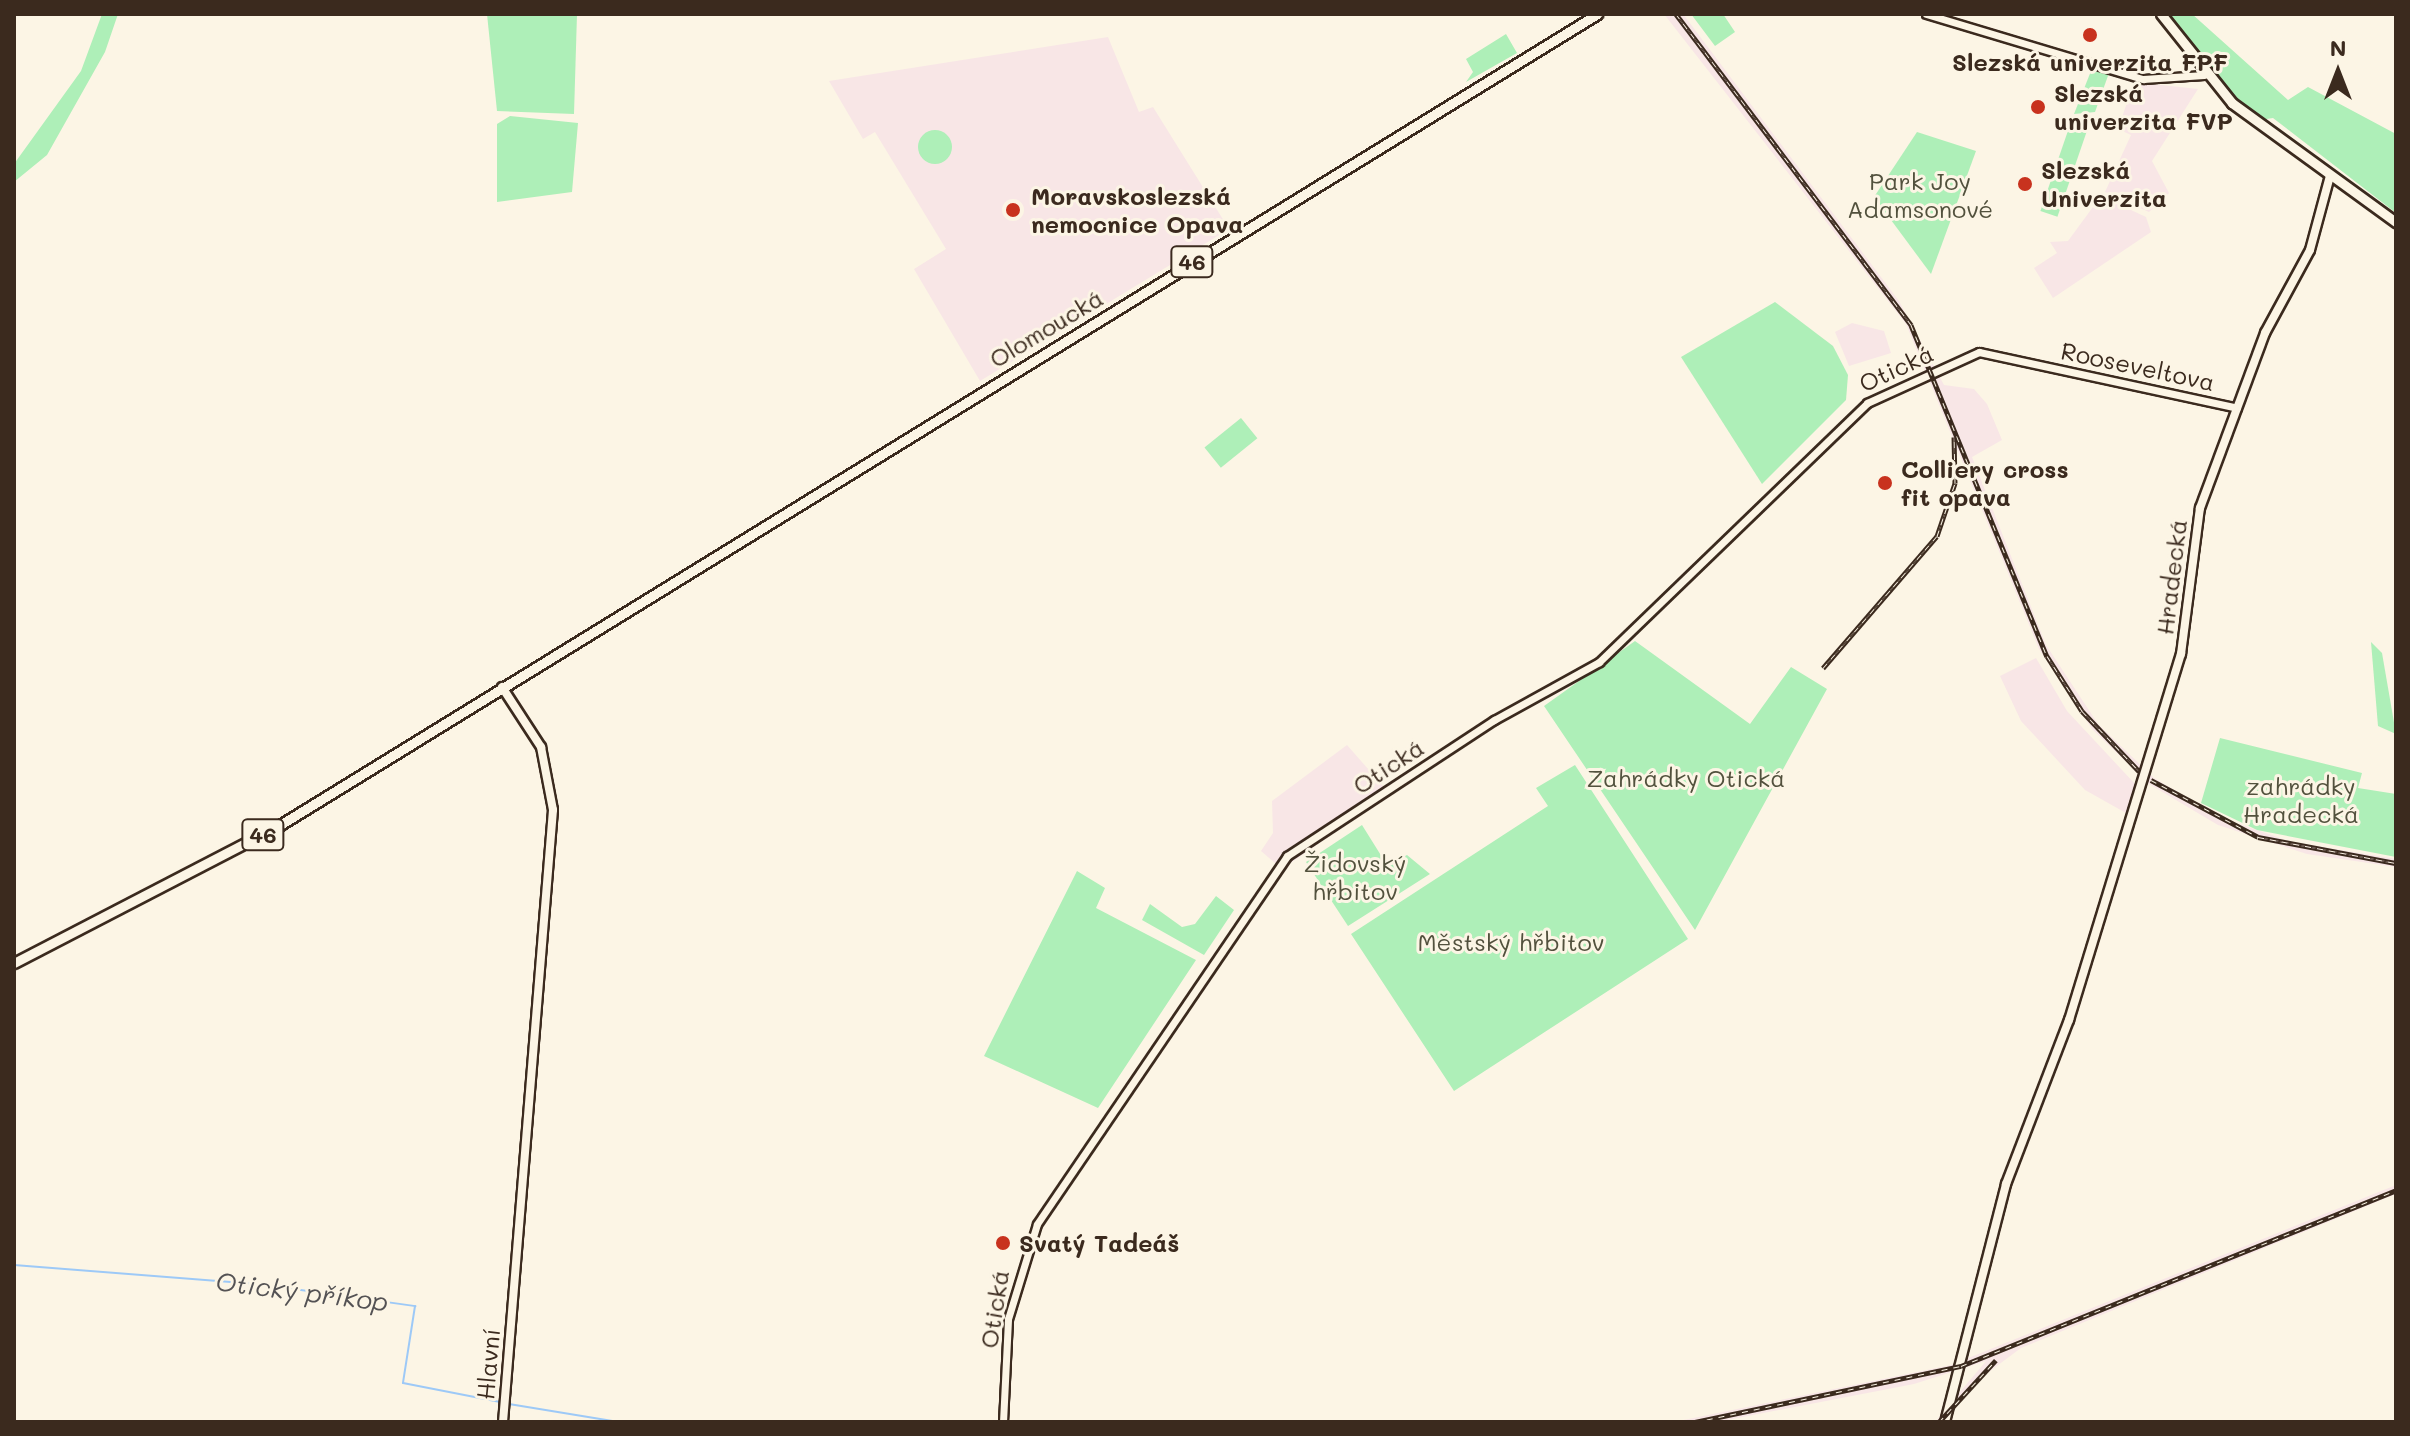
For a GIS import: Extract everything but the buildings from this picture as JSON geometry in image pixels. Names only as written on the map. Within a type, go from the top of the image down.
[{"type":"main road","name":"Olomoucká","points":[[502,687],[1597,14]]},
{"type":"main road","points":[[2161,14],[2204,75],[2268,132],[2396,222]]},
{"type":"main road","name":"Hradecká","points":[[1945,1422],[2006,1184],[2091,949],[2184,645],[2198,513],[2265,333],[2310,250],[2330,176]]},
{"type":"main road","name":"46","points":[[14,963],[209,867],[502,687]]},
{"type":"main road","name":"Hlavní","points":[[502,687],[541,747],[553,810],[503,1422]]},
{"type":"street","points":[[1926,14],[2143,79],[2204,75]]},
{"type":"street","name":"Otická","points":[[1003,1422],[1008,1319],[1037,1224],[1281,861],[1494,720],[1599,662],[1854,411],[1979,352],[2030,363]]},
{"type":"street","name":"Rooseveltova","points":[[2030,363],[2237,408]]},
{"type":"shaded area","points":[[1664,14],[1683,14],[1899,301],[1944,385],[1974,389],[1987,404],[2002,440],[1972,457],[2046,645],[2098,724],[2154,778],[2222,818],[2292,842],[2396,859],[2396,867],[2307,854],[2218,825],[2149,784],[2092,729],[2039,649],[1906,324]]},
{"type":"shaded area","name":"Moravskoslezská nemocnice Opava","points":[[1108,37],[1139,112],[1153,107],[1229,229],[980,381],[914,269],[946,249],[875,132],[863,139],[829,81]]},
{"type":"shaded area","points":[[2134,82],[2198,89],[2152,161],[2169,193],[2149,212],[2105,192],[2131,135],[2118,129]]},
{"type":"shaded area","points":[[2101,196],[2146,217],[2151,232],[2053,298],[2034,268],[2057,253],[2050,242],[2068,241]]},
{"type":"shaded area","points":[[1852,323],[1884,331],[1891,353],[1849,366],[1835,332]]},
{"type":"shaded area","points":[[2036,658],[2067,711],[2136,785],[2126,813],[2085,790],[2021,721],[2000,676]]},
{"type":"shaded area","points":[[1347,745],[1390,794],[1282,869],[1261,851],[1273,833],[1272,801]]},
{"type":"shaded area","points":[[2396,1185],[2396,1194],[2021,1348],[1974,1383],[1944,1422],[1935,1422],[1986,1361],[1914,1384],[1717,1422],[1674,1422],[1951,1365]]},
{"type":"green space","points":[[102,14],[118,14],[105,52],[47,155],[14,182],[14,164],[81,71]]},
{"type":"green space","points":[[487,14],[577,14],[574,114],[497,111]]},
{"type":"green space","points":[[1691,14],[1723,14],[1735,32],[1715,46]]},
{"type":"green space","points":[[2169,14],[2192,14],[2288,100],[2308,87],[2396,134],[2396,213],[2273,118],[2260,120],[2203,65]]},
{"type":"green space","points":[[1506,34],[1517,53],[1466,82],[1473,72],[1466,59]]},
{"type":"green space","points":[[2091,71],[2109,73],[2095,112],[2074,114]]},
{"type":"green space","points":[[510,116],[578,123],[572,192],[497,202],[497,124]]},
{"type":"green space","points":[[2071,122],[2088,128],[2057,217],[2040,211]]},
{"type":"green space","points":[[935,130],[947,135],[952,147],[947,159],[935,164],[923,159],[918,147],[923,135]]},
{"type":"green space","name":"Park Joy Adamsonové","points":[[1917,132],[1976,151],[1931,274],[1874,197]]},
{"type":"green space","points":[[1775,302],[1833,346],[1848,375],[1846,400],[1762,484],[1681,357]]},
{"type":"green space","points":[[1241,418],[1257,438],[1221,468],[1204,448]]},
{"type":"green space","name":"Zahrádky Otická","points":[[1635,641],[1750,724],[1791,667],[1827,689],[1695,930],[1544,706]]},
{"type":"green space","points":[[2371,642],[2382,653],[2396,734],[2378,726]]},
{"type":"green space","name":"zahrádky Hradecká","points":[[2220,738],[2362,773],[2358,788],[2396,794],[2396,857],[2257,830],[2201,803]]},
{"type":"green space","name":"Městský hřbitov","points":[[1575,765],[1688,939],[1454,1091],[1351,934],[1548,806],[1536,788]]},
{"type":"green space","name":"Židovský hřbitov","points":[[1362,825],[1387,865],[1407,855],[1430,874],[1348,926],[1306,862]]},
{"type":"green space","points":[[1077,871],[1105,888],[1096,908],[1196,960],[1098,1108],[984,1056]]},
{"type":"green space","points":[[1216,896],[1234,910],[1204,955],[1142,920],[1150,904],[1182,927],[1195,924]]},
{"type":"waterway","name":"Otický příkop","points":[[14,1265],[258,1284],[415,1306],[403,1383],[500,1402]]},
{"type":"waterway","name":"Otický příkop","points":[[509,1404],[619,1422]]},
{"type":"railway","points":[[1676,14],[1911,325],[2047,656],[2082,711],[2139,771]]},
{"type":"railway","points":[[1823,668],[1937,536],[1955,483],[1954,437]]},
{"type":"railway","points":[[2151,780],[2258,837],[2396,863]]},
{"type":"railway","points":[[1695,1422],[1961,1366],[2396,1190]]},
{"type":"railway","points":[[1939,1422],[1996,1360]]},
{"type":"place","name":"Slezská univerzita FPF","points":[[2090,35]]},
{"type":"place","name":"Slezská univerzita FVP","points":[[2038,107]]},
{"type":"place","name":"Slezská Univerzita","points":[[2025,184]]},
{"type":"place","name":"Moravskoslezská nemocnice Opava","points":[[1013,210]]},
{"type":"place","name":"Colliery cross fit opava","points":[[1885,483]]},
{"type":"place","name":"Svatý Tadeáš","points":[[1003,1243]]}]
